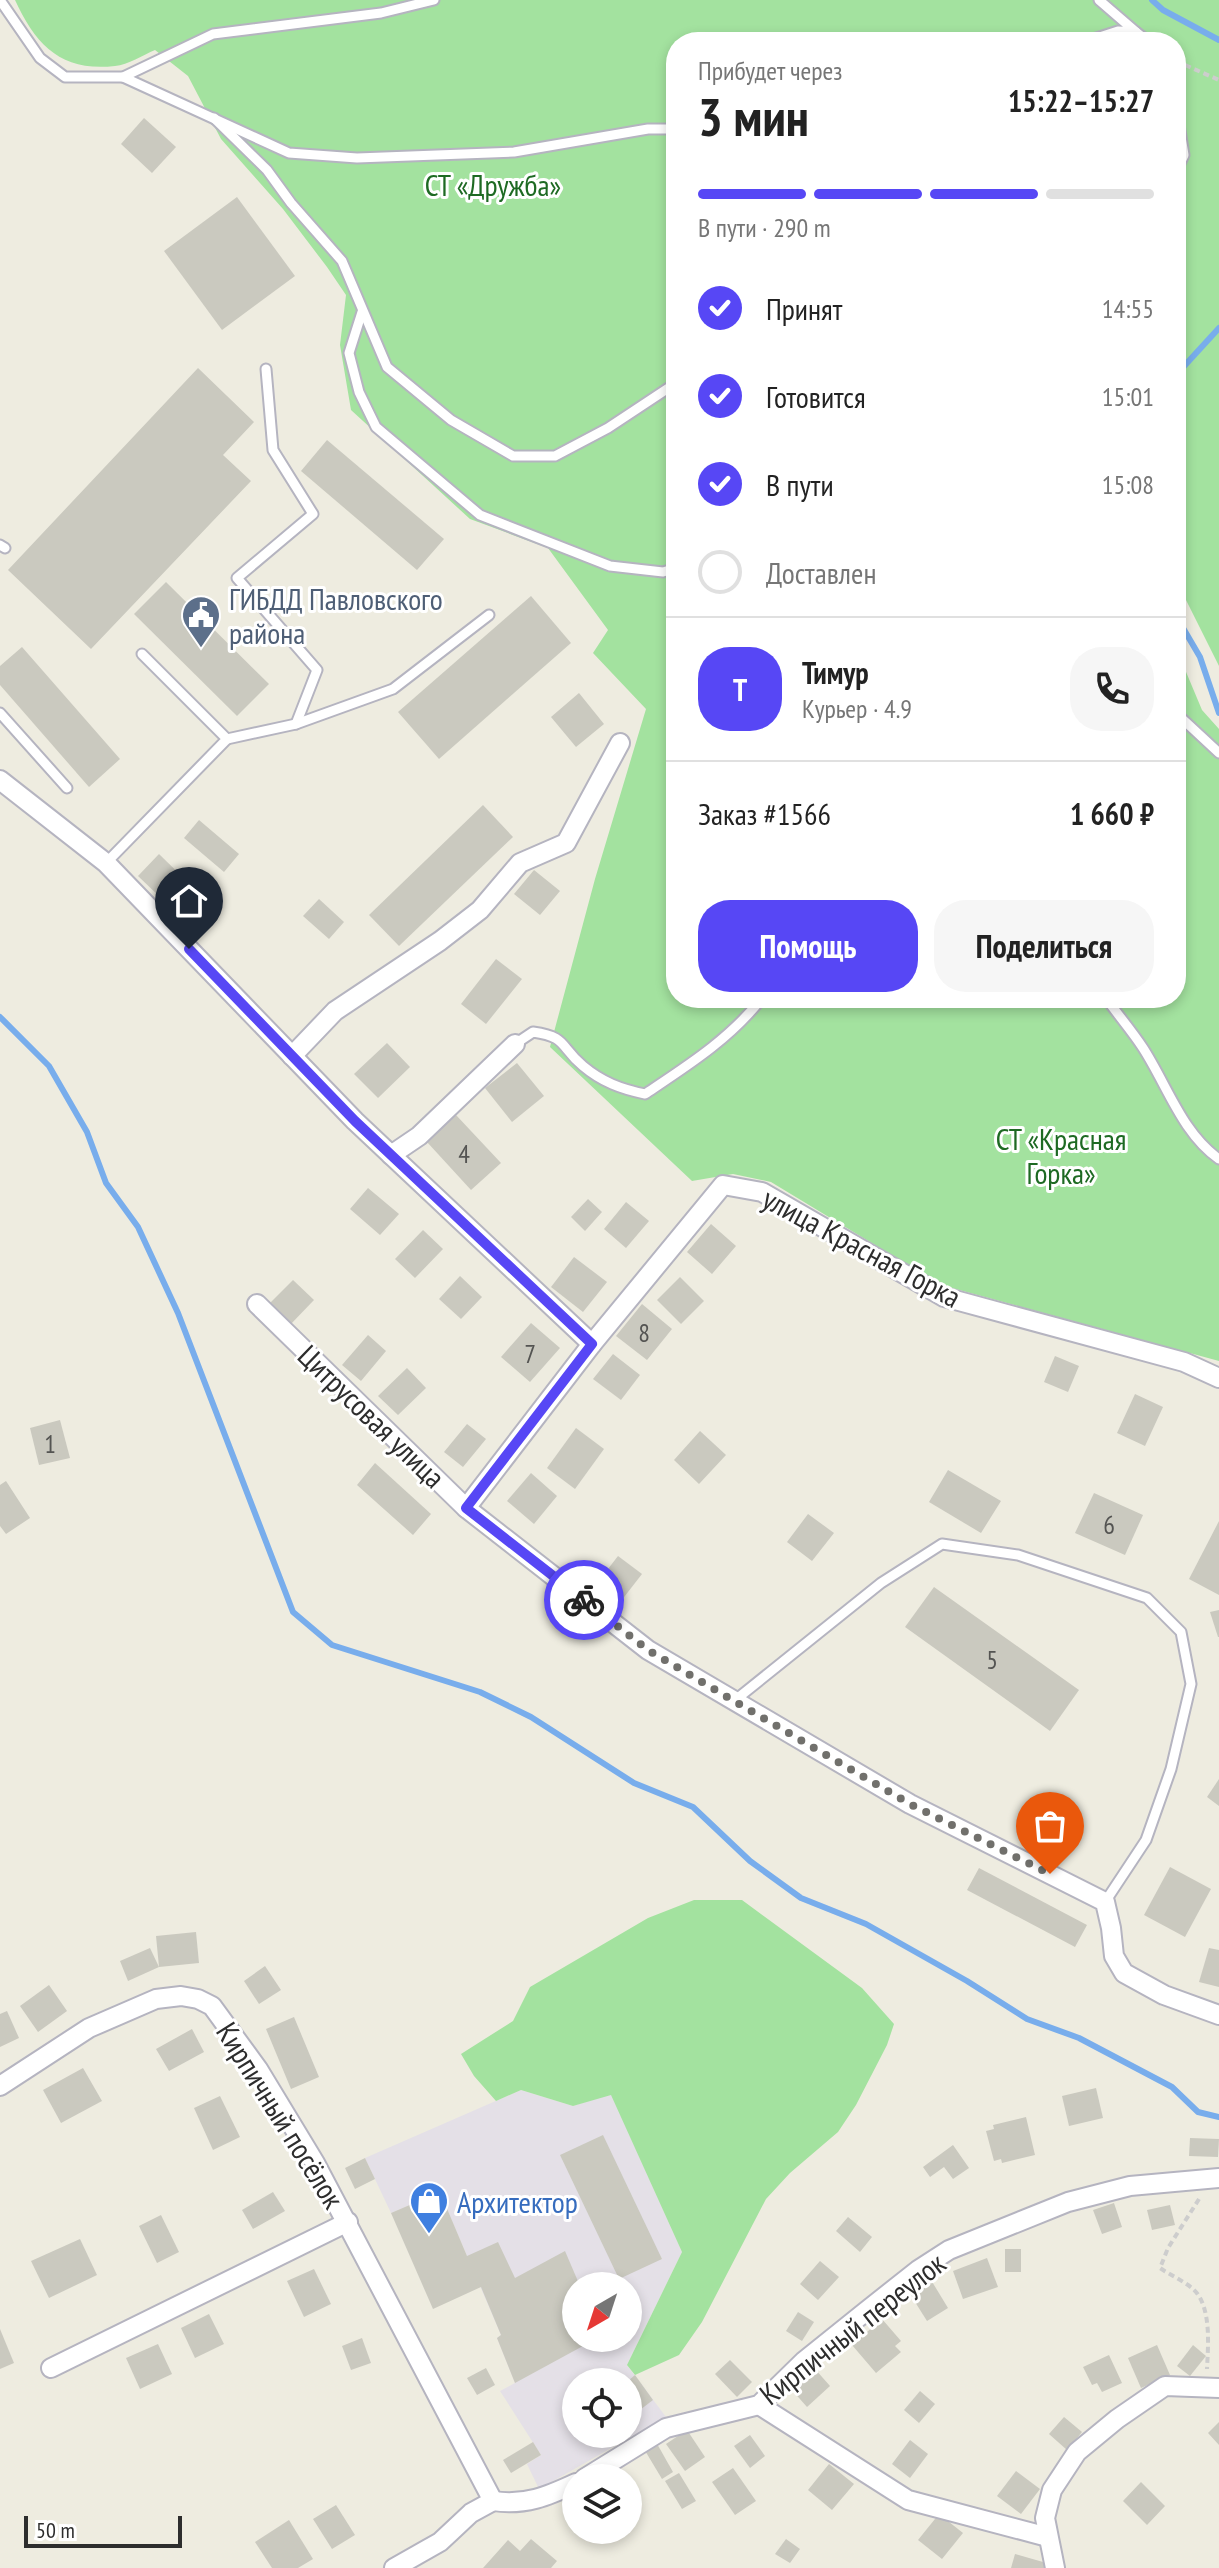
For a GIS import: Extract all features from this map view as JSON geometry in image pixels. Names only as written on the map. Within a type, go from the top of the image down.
[{"type":"street","points":[[292,1056],[335,1011],[440,941],[480,910],[520,863],[566,843],[620,743]]},
{"type":"street","points":[[0,780],[106,863],[391,1155],[592,1344]]},
{"type":"street","points":[[391,1155],[419,1136],[515,1044]]},
{"type":"street","name":"Цитрусовая улица","points":[[257,1304],[466,1508],[592,1344],[723,1185]]},
{"type":"street","name":"улица Красная Горка","points":[[723,1185],[762,1192],[944,1297],[1184,1362],[1219,1378]]},
{"type":"street","points":[[466,1508],[648,1650],[910,1804],[1105,1902],[1114,1956],[1124,1973],[1164,1995],[1219,2015]]},
{"type":"street","name":"Кирпичный посёлок","points":[[0,2086],[89,2028],[156,1999],[181,1996],[212,2006],[258,2069],[348,2222],[493,2501]]},
{"type":"street","name":"Кирпичный переулок","points":[[608,2464],[666,2428],[759,2405],[804,2361],[918,2270],[949,2250],[1068,2202],[1130,2186],[1214,2178]]},
{"type":"street","name":"Кирпичный посёлок","points":[[51,2368],[348,2222]]},
{"type":"street","points":[[1055,2568],[1045,2518],[1052,2490],[1077,2452],[1117,2419],[1165,2386],[1212,2388]]},
{"type":"street","points":[[759,2405],[908,2500],[1048,2537]]},
{"type":"street","points":[[394,2568],[440,2542],[471,2513],[493,2501],[510,2504],[542,2499],[562,2490]]},
{"type":"lane","points":[[0,0],[40,58],[65,77],[123,77],[289,153],[357,158],[514,152],[648,129],[666,129]]},
{"type":"lane","points":[[123,77],[213,34],[381,13],[434,0]]},
{"type":"lane","points":[[1099,0],[1136,32]]},
{"type":"lane","points":[[1115,32],[1136,32]]},
{"type":"lane","points":[[214,118],[267,170],[291,203],[342,261],[387,367],[451,420],[513,456],[555,456],[608,428],[666,390]]},
{"type":"lane","points":[[362,312],[349,353],[359,392],[376,427],[480,515],[610,566],[666,571]]},
{"type":"lane","points":[[266,369],[273,450],[313,514],[237,578],[317,670],[296,724]]},
{"type":"lane","points":[[106,863],[227,739],[296,724],[393,689],[489,615]]},
{"type":"lane","points":[[142,654],[227,739]]},
{"type":"lane","points":[[0,713],[67,788]]},
{"type":"lane","points":[[1186,722],[1219,753]]},
{"type":"lane","points":[[515,1044],[533,1032],[555,1035],[582,1065],[615,1088],[645,1094],[706,1053],[745,1021],[755,1008]]},
{"type":"lane","points":[[1113,1008],[1144,1049],[1166,1091],[1204,1148],[1219,1159]]},
{"type":"lane","points":[[734,1701],[881,1583],[942,1544],[1018,1555],[1147,1598],[1181,1632],[1191,1684],[1171,1769],[1146,1840],[1105,1902]]},
{"type":"path","points":[[1186,65],[1219,80]]},
{"type":"path","points":[[1212,2388],[1209,2335],[1195,2290],[1160,2268],[1168,2248],[1214,2178]]},
{"type":"shaded area","points":[[521,2090],[573,2106],[611,2094],[682,2252],[642,2334],[642,2272],[562,2272],[562,2352],[633,2352],[627,2365],[629,2368],[562,2368],[562,2448],[611,2448],[583,2464],[562,2464],[562,2476],[539,2489],[527,2464],[541,2455],[500,2391],[515,2383],[497,2338],[501,2335],[440,2193],[391,2213],[365,2158]]},
{"type":"shaded area","points":[[642,2385],[666,2417],[642,2431]]},
{"type":"green space","points":[[15,0],[1219,0],[1219,666],[1186,600],[1186,32],[666,32],[666,1008],[1186,1008],[1186,672],[1202,710],[1219,729],[1219,1361],[941,1285],[771,1182],[733,1174],[692,1181],[550,1047],[595,879],[646,709],[593,653],[608,630],[548,548],[470,519],[351,410],[340,345],[346,295],[283,209],[221,139],[188,76],[155,50],[115,66],[96,67],[66,60],[42,43]]},
{"type":"green space","points":[[694,1900],[742,1900],[862,1988],[894,2024],[887,2045],[856,2105],[838,2132],[790,2173],[766,2199],[702,2322],[679,2355],[642,2372],[642,2368],[629,2368],[627,2365],[633,2352],[642,2352],[642,2334],[682,2252],[611,2095],[573,2106],[521,2090],[496,2101],[474,2076],[461,2054],[513,2021],[530,1987],[648,1918]]},
{"type":"building","points":[[144,118],[176,147],[152,173],[121,144]]},
{"type":"building","points":[[237,197],[295,276],[222,330],[164,251]]},
{"type":"building","points":[[198,368],[254,422],[223,455],[251,481],[91,649],[8,570]]},
{"type":"building","points":[[327,440],[444,539],[417,570],[301,471]]},
{"type":"building","name":"ГИБДД Павловского района","points":[[166,582],[269,684],[237,716],[134,614]]},
{"type":"building","points":[[531,596],[571,643],[439,759],[398,712]]},
{"type":"building","points":[[22,647],[120,759],[89,787],[0,685],[0,666]]},
{"type":"building","points":[[579,693],[604,724],[576,747],[551,717]]},
{"type":"building","points":[[483,805],[513,837],[399,946],[369,915]]},
{"type":"building","points":[[199,820],[239,854],[224,872],[184,838]]},
{"type":"building","points":[[159,854],[205,899],[184,920],[138,876]]},
{"type":"building","points":[[534,870],[560,891],[540,915],[514,894]]},
{"type":"building","points":[[319,899],[344,922],[329,939],[303,916]]},
{"type":"building","points":[[496,959],[522,979],[486,1024],[461,1004]]},
{"type":"building","points":[[387,1043],[410,1067],[378,1098],[354,1074]]},
{"type":"building","points":[[517,1063],[544,1096],[512,1122],[485,1088]]},
{"type":"building","points":[[456,1115],[501,1163],[471,1190],[427,1142]]},
{"type":"building","points":[[368,1188],[399,1214],[380,1235],[350,1209]]},
{"type":"building","points":[[588,1199],[602,1212],[585,1231],[571,1217]]},
{"type":"building","points":[[626,1202],[649,1221],[626,1248],[604,1229]]},
{"type":"building","points":[[711,1224],[736,1246],[712,1274],[687,1252]]},
{"type":"building","points":[[423,1230],[443,1249],[415,1278],[395,1259]]},
{"type":"building","points":[[574,1257],[607,1282],[583,1312],[551,1287]]},
{"type":"building","points":[[460,1276],[482,1297],[461,1319],[439,1299]]},
{"type":"building","points":[[680,1277],[704,1301],[681,1324],[657,1300]]},
{"type":"building","points":[[293,1280],[314,1300],[289,1326],[268,1305]]},
{"type":"building","points":[[642,1304],[672,1329],[647,1360],[616,1336]]},
{"type":"building","points":[[531,1323],[560,1348],[530,1382],[501,1357]]},
{"type":"building","points":[[368,1335],[386,1351],[361,1381],[342,1365]]},
{"type":"building","points":[[613,1354],[640,1375],[621,1400],[593,1379]]},
{"type":"building","points":[[1055,1356],[1079,1366],[1068,1392],[1044,1382]]},
{"type":"building","points":[[407,1368],[426,1388],[398,1415],[378,1396]]},
{"type":"building","points":[[1135,1394],[1163,1407],[1145,1446],[1117,1433]]},
{"type":"building","points":[[60,1420],[70,1458],[39,1465],[30,1428]]},
{"type":"building","points":[[467,1424],[486,1439],[463,1467],[444,1452]]},
{"type":"building","points":[[576,1428],[604,1449],[575,1489],[547,1468]]},
{"type":"building","points":[[700,1431],[726,1455],[699,1484],[674,1460]]},
{"type":"building","points":[[375,1463],[431,1514],[413,1535],[357,1485]]},
{"type":"building","points":[[948,1470],[1001,1501],[981,1533],[929,1502]]},
{"type":"building","points":[[531,1473],[557,1496],[534,1524],[507,1501]]},
{"type":"building","points":[[6,1481],[30,1518],[6,1534],[0,1526],[0,1485]]},
{"type":"building","points":[[1094,1493],[1143,1515],[1125,1555],[1075,1533]]},
{"type":"building","points":[[808,1514],[834,1533],[812,1561],[787,1542]]},
{"type":"building","points":[[1219,1521],[1219,1595],[1189,1579]]},
{"type":"building","points":[[618,1556],[642,1574],[621,1601],[598,1582]]},
{"type":"building","points":[[934,1587],[1079,1690],[1050,1731],[905,1627]]},
{"type":"building","points":[[1219,1610],[1219,1637],[1218,1637],[1210,1612]]},
{"type":"building","points":[[1219,1779],[1219,1806],[1207,1797]]},
{"type":"building","points":[[1170,1867],[1211,1889],[1185,1937],[1144,1915]]},
{"type":"building","points":[[979,1868],[1087,1925],[1075,1947],[967,1890]]},
{"type":"building","points":[[196,1932],[199,1963],[159,1967],[156,1936]]},
{"type":"building","points":[[150,1948],[159,1967],[128,1981],[120,1961]]},
{"type":"building","points":[[1209,1948],[1219,1950],[1219,1987],[1199,1982]]},
{"type":"building","points":[[265,1966],[281,1990],[259,2004],[244,1981]]},
{"type":"building","points":[[49,1985],[67,2011],[38,2032],[20,2006]]},
{"type":"building","points":[[7,2011],[19,2038],[0,2047],[0,2014]]},
{"type":"building","points":[[294,2017],[319,2077],[291,2089],[266,2029]]},
{"type":"building","points":[[192,2029],[204,2052],[169,2071],[156,2049]]},
{"type":"building","points":[[83,2068],[102,2101],[61,2123],[43,2090]]},
{"type":"building","points":[[1096,2088],[1103,2118],[1069,2126],[1062,2096]]},
{"type":"building","points":[[220,2096],[240,2137],[213,2150],[194,2108]]},
{"type":"building","points":[[1026,2117],[1035,2155],[1002,2163],[1001,2159],[994,2161],[986,2131],[994,2129],[993,2125]]},
{"type":"building","points":[[603,2135],[662,2259],[634,2272],[616,2272],[560,2155]]},
{"type":"building","points":[[1190,2138],[1219,2139],[1218,2157],[1189,2156]]},
{"type":"building","points":[[953,2145],[969,2168],[953,2179],[944,2167],[930,2177],[923,2167]]},
{"type":"building","points":[[365,2158],[375,2179],[355,2189],[345,2168]]},
{"type":"building","points":[[273,2192],[285,2211],[253,2229],[242,2210]]},
{"type":"building","points":[[440,2192],[467,2256],[498,2242],[515,2278],[565,2251],[574,2272],[562,2272],[562,2352],[572,2352],[515,2383],[497,2338],[501,2335],[481,2287],[433,2309],[391,2213]]},
{"type":"building","points":[[1114,2203],[1122,2227],[1102,2234],[1093,2210]]},
{"type":"building","points":[[1170,2205],[1175,2225],[1152,2230],[1147,2210]]},
{"type":"building","points":[[161,2215],[179,2252],[157,2263],[139,2226]]},
{"type":"building","points":[[848,2217],[872,2237],[860,2252],[836,2231]]},
{"type":"building","points":[[80,2239],[97,2275],[49,2298],[31,2261]]},
{"type":"building","points":[[1005,2249],[1021,2249],[1021,2272],[1005,2272]]},
{"type":"building","points":[[987,2258],[998,2287],[963,2299],[953,2271]]},
{"type":"building","points":[[820,2261],[839,2277],[818,2300],[800,2284]]},
{"type":"building","points":[[314,2269],[331,2304],[304,2317],[287,2281]]},
{"type":"building","points":[[931,2280],[948,2308],[927,2321],[910,2294]]},
{"type":"building","points":[[798,2312],[814,2322],[802,2341],[786,2331]]},
{"type":"building","points":[[209,2314],[224,2344],[195,2358],[181,2328]]},
{"type":"building","points":[[882,2319],[901,2341],[895,2346],[901,2352],[876,2373],[852,2345]]},
{"type":"building","points":[[0,2329],[14,2363],[0,2369]]},
{"type":"building","points":[[362,2338],[371,2363],[351,2370],[342,2346]]},
{"type":"building","points":[[158,2344],[172,2374],[140,2389],[126,2358]]},
{"type":"building","points":[[1157,2345],[1170,2375],[1141,2388],[1128,2358]]},
{"type":"building","points":[[1193,2345],[1206,2356],[1190,2376],[1177,2366]]},
{"type":"building","points":[[1109,2355],[1122,2383],[1102,2392],[1097,2383],[1092,2385],[1083,2367]]},
{"type":"building","points":[[730,2360],[752,2382],[737,2397],[715,2374]]},
{"type":"building","points":[[486,2368],[495,2385],[477,2395],[467,2378]]},
{"type":"building","points":[[815,2369],[830,2386],[807,2407],[792,2390]]},
{"type":"building","points":[[642,2385],[653,2400],[642,2408]]},
{"type":"building","points":[[920,2391],[935,2404],[919,2423],[904,2410]]},
{"type":"building","points":[[1064,2417],[1082,2432],[1067,2450],[1049,2434]]},
{"type":"building","points":[[1219,2422],[1219,2445],[1208,2433]]},
{"type":"building","points":[[687,2430],[705,2457],[685,2471],[666,2444]]},
{"type":"building","points":[[750,2435],[765,2456],[750,2468],[734,2446]]},
{"type":"building","points":[[910,2440],[928,2454],[910,2478],[892,2464]]},
{"type":"building","points":[[533,2442],[541,2455],[511,2473],[503,2460]]},
{"type":"building","points":[[656,2442],[673,2472],[662,2479],[644,2449]]},
{"type":"building","points":[[829,2464],[854,2484],[832,2510],[808,2490]]},
{"type":"building","points":[[733,2468],[756,2501],[735,2515],[712,2482]]},
{"type":"building","points":[[1016,2471],[1040,2489],[1021,2514],[997,2496]]},
{"type":"building","points":[[679,2473],[696,2501],[682,2509],[665,2481]]},
{"type":"building","points":[[1141,2482],[1165,2506],[1147,2525],[1123,2501]]},
{"type":"building","points":[[336,2505],[355,2535],[332,2549],[313,2519]]},
{"type":"building","points":[[939,2514],[963,2533],[942,2559],[918,2540]]},
{"type":"building","points":[[289,2520],[313,2559],[298,2568],[272,2568],[255,2542]]},
{"type":"building","points":[[531,2539],[557,2561],[551,2568],[483,2568],[508,2540],[520,2551]]},
{"type":"building","points":[[786,2539],[800,2549],[790,2563],[775,2554]]},
{"type":"building","points":[[1015,2554],[1050,2564],[1049,2568],[1011,2568]]},
{"type":"waterway","points":[[1152,0],[1163,10],[1219,40]]},
{"type":"waterway","points":[[1186,364],[1219,328]]},
{"type":"waterway","points":[[1186,633],[1200,657],[1219,713]]},
{"type":"waterway","points":[[0,1017],[49,1066],[87,1132],[106,1183],[138,1227],[178,1313],[293,1612],[332,1645],[480,1692],[531,1717],[634,1783],[693,1807],[750,1861],[801,1898],[866,1924],[1027,2019],[1079,2038],[1172,2087],[1198,2112],[1219,2117]]},
{"type":"way so far","points":[[584,1600],[648,1650],[734,1701],[910,1804],[1050,1874]]},
{"type":"place","name":"ГИБДД Павловского района","points":[[201,649]]},
{"type":"place","name":"Архитектор","points":[[429,2235]]},
{"type":"route","points":[[189,949],[355,1121],[592,1344],[466,1508],[584,1600]]},
{"type":"park label","name":"СТ «Дружба»","points":[[493,184]]},
{"type":"park label","name":"СТ «Красная Горка»","points":[[1061,1155]]}]
